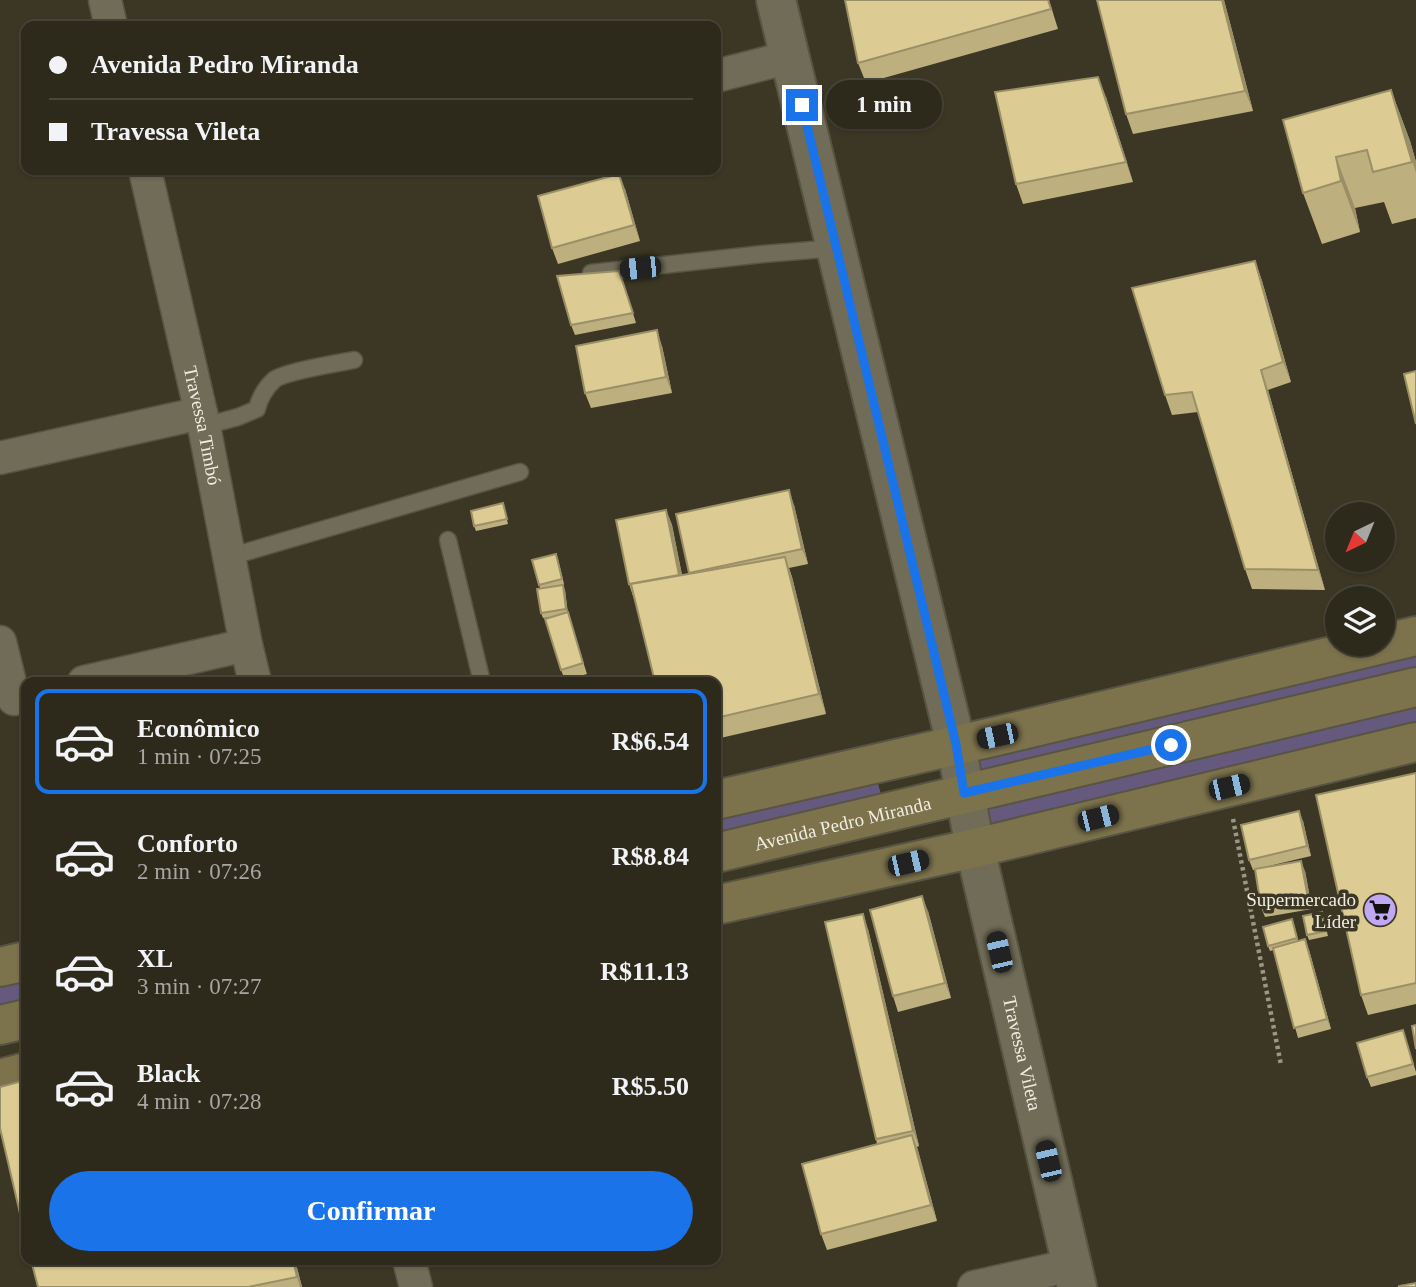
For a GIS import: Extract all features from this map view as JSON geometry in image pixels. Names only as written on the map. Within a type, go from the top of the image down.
[{"type":"main road","points":[[721,799],[1416,636]]},
{"type":"main road","name":"Avenida Pedro Miranda","points":[[721,852],[1416,687]]},
{"type":"main road","points":[[721,904],[975,848],[1416,742]]},
{"type":"main road","points":[[0,967],[21,962]]},
{"type":"main road","points":[[0,1025],[21,1020]]},
{"type":"main road","points":[[0,1079],[21,1073]]},
{"type":"street","points":[[105,0],[110,21]]},
{"type":"street","name":"Travessa Vileta","points":[[776,0],[956,744],[975,848],[1074,1276]]},
{"type":"street","points":[[721,75],[790,57]]},
{"type":"street","name":"Travessa Timbó","points":[[146,175],[202,420],[254,677]]},
{"type":"street","points":[[0,458],[202,420]]},
{"type":"street","points":[[0,642],[14,699],[21,697]]},
{"type":"street","points":[[107,677],[246,645]]},
{"type":"street","points":[[410,1265],[416,1287]]},
{"type":"street","points":[[974,1287],[1074,1276]]},
{"type":"lane","points":[[591,273],[837,248]]},
{"type":"lane","points":[[202,420],[238,417],[257,409],[259,401],[274,380],[285,375],[354,360]]},
{"type":"lane","points":[[229,557],[520,472]]},
{"type":"lane","points":[[449,540],[481,677]]},
{"type":"path","points":[[1229,787],[1281,1065]]},
{"type":"shaded area","points":[[1416,654],[1416,679],[975,784],[970,757]]},
{"type":"shaded area","points":[[1416,698],[1416,734],[995,835],[985,801]]},
{"type":"shaded area","points":[[876,776],[884,806],[721,844],[721,813]]},
{"type":"shaded area","points":[[21,977],[21,1011],[0,1017],[0,982]]},
{"type":"building","points":[[845,0],[1048,0],[1051,9],[858,63]]},
{"type":"building","points":[[1097,0],[1222,0],[1245,91],[1126,114]]},
{"type":"building","points":[[1098,77],[1126,162],[1016,184],[995,92]]},
{"type":"building","points":[[1391,90],[1412,162],[1373,172],[1367,150],[1336,157],[1341,181],[1303,193],[1283,120]]},
{"type":"building","points":[[619,175],[634,225],[552,248],[538,196]]},
{"type":"building","points":[[1255,261],[1283,362],[1261,370],[1318,570],[1245,569],[1192,392],[1165,395],[1132,288]]},
{"type":"building","points":[[619,271],[633,313],[571,325],[557,276]]},
{"type":"building","points":[[657,330],[666,377],[585,393],[576,346]]},
{"type":"building","points":[[1416,371],[1416,424],[1404,374]]},
{"type":"building","points":[[789,490],[802,549],[689,573],[676,514]]},
{"type":"building","points":[[503,503],[507,519],[474,526],[471,511]]},
{"type":"building","points":[[666,510],[679,575],[629,584],[616,520]]},
{"type":"building","points":[[556,554],[562,579],[539,585],[532,560]]},
{"type":"building","points":[[785,557],[819,694],[721,717],[721,677],[654,677],[631,584]]},
{"type":"building","points":[[563,585],[566,609],[541,613],[537,589]]},
{"type":"building","points":[[568,612],[583,663],[561,670],[545,619]]},
{"type":"building","name":"Supermercado Líder","points":[[1416,773],[1416,983],[1361,995],[1316,795]]},
{"type":"building","points":[[1299,811],[1307,846],[1249,860],[1241,825]]},
{"type":"building","points":[[1301,861],[1308,898],[1261,907],[1255,869]]},
{"type":"building","points":[[922,896],[945,983],[893,996],[870,910]]},
{"type":"building","points":[[1322,912],[1326,931],[1307,935],[1303,916]]},
{"type":"building","points":[[863,914],[913,1131],[876,1139],[825,922]]},
{"type":"building","points":[[1292,919],[1297,938],[1268,946],[1263,927]]},
{"type":"building","points":[[1305,939],[1327,1019],[1294,1028],[1273,948]]},
{"type":"building","points":[[1416,1025],[1416,1049],[1412,1026]]},
{"type":"building","points":[[1403,1030],[1413,1064],[1367,1077],[1357,1043]]},
{"type":"building","points":[[21,1081],[21,1218],[0,1128],[0,1087]]},
{"type":"building","points":[[912,1135],[931,1205],[821,1234],[802,1164]]},
{"type":"building","points":[[32,1265],[294,1265],[297,1277],[248,1287],[38,1287]]},
{"type":"building","points":[[1416,1283],[1416,1287],[1399,1287],[1399,1286]]},
{"type":"place","name":"Supermercado Líder","points":[[1380,910]]},
{"type":"route","points":[[802,105],[956,744],[964,793],[1171,745]]}]
